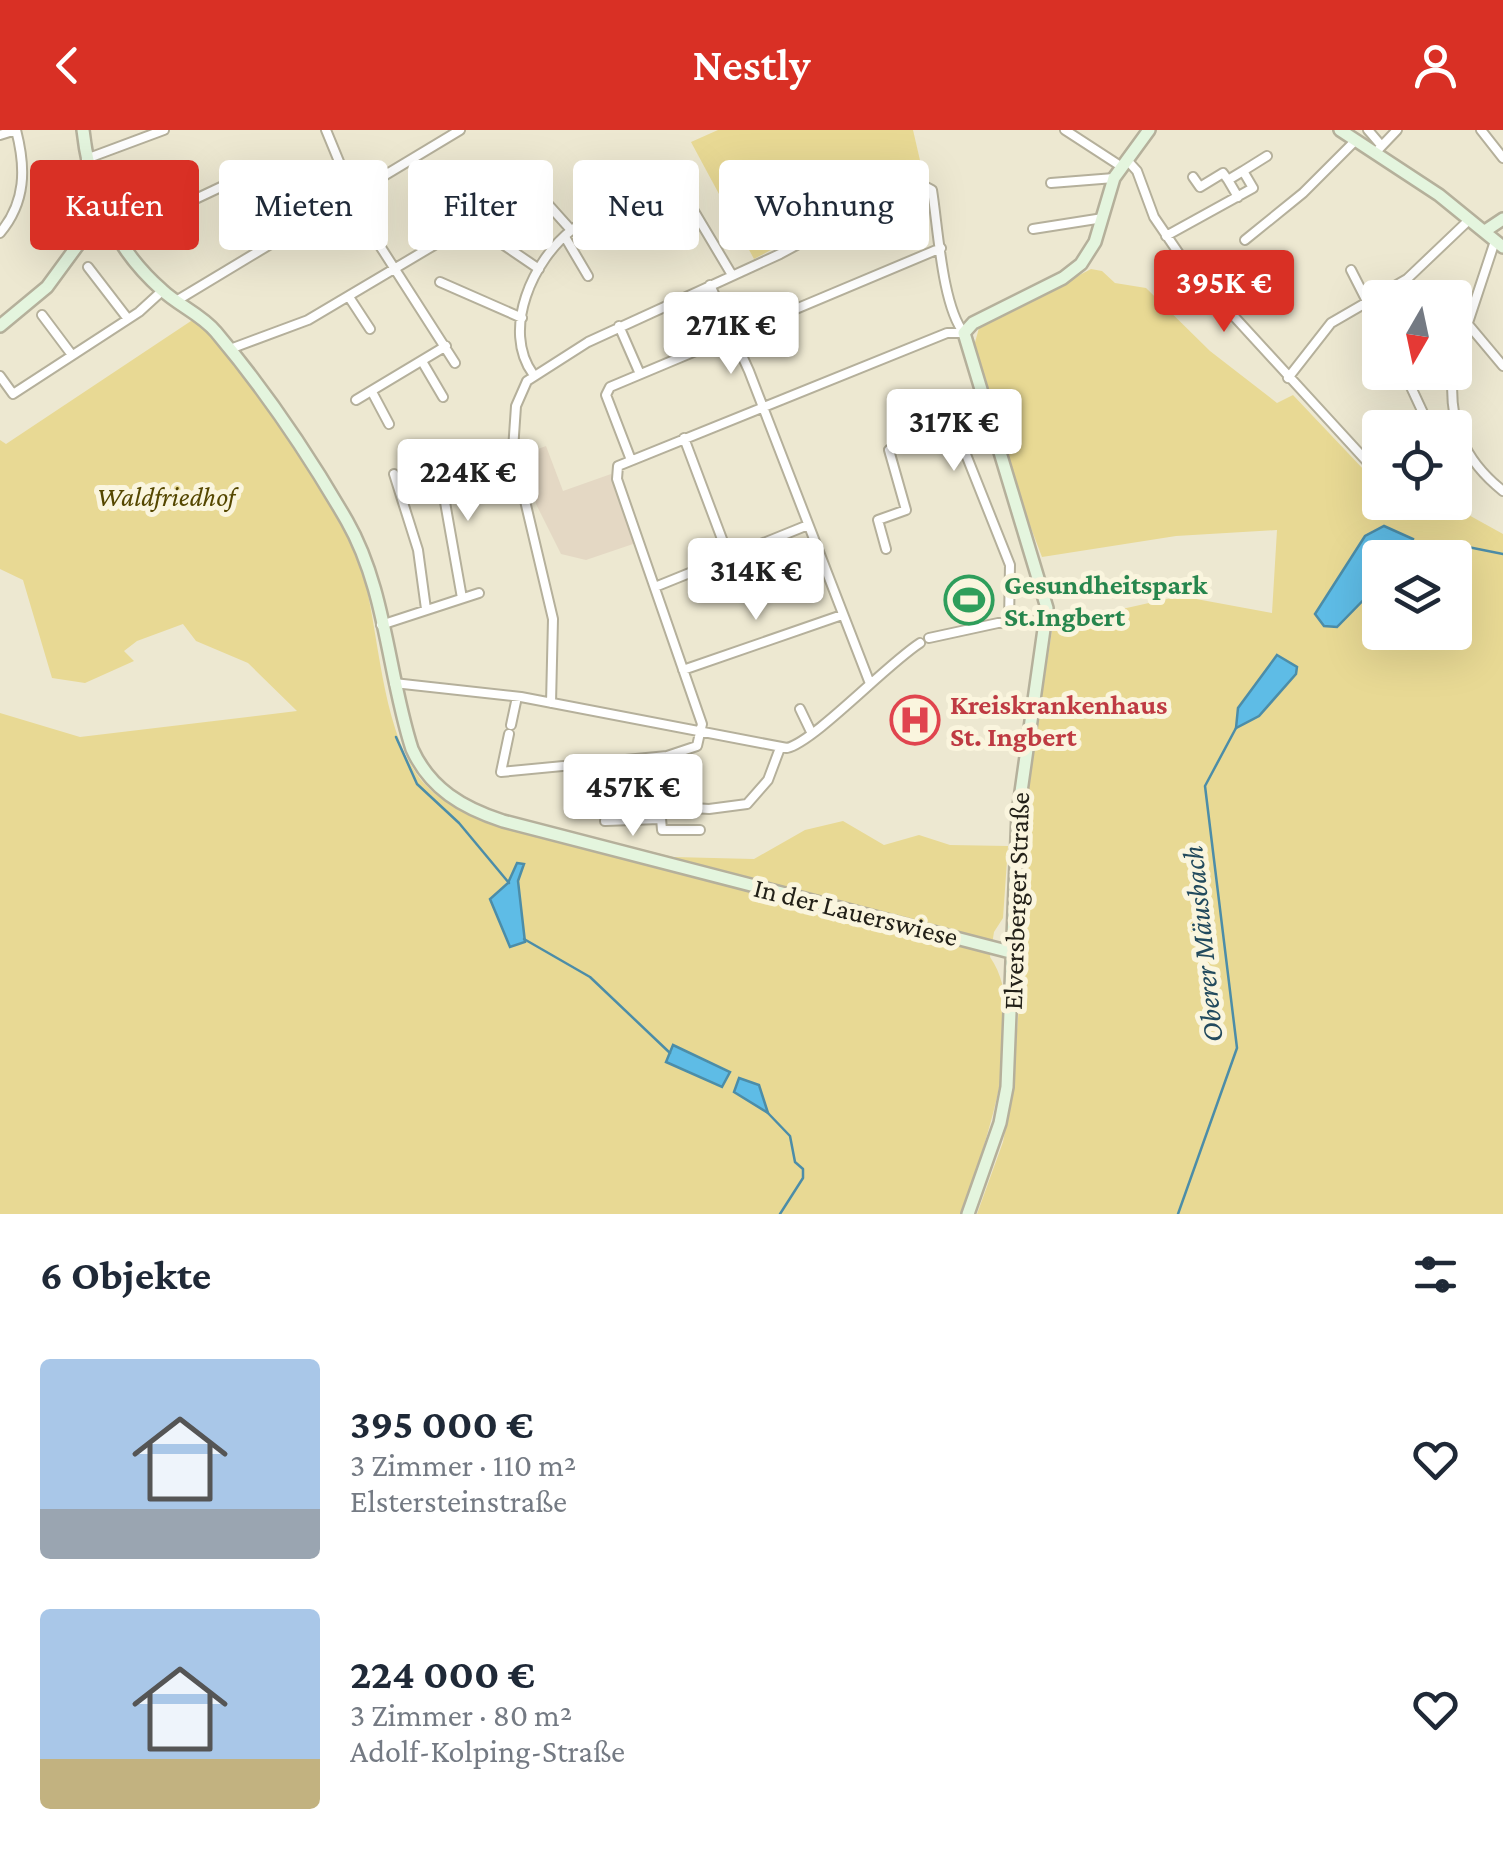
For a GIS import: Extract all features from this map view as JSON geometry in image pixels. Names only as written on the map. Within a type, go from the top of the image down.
[{"type":"street","points":[[0,135],[16,130],[23,185],[15,212],[0,233]]},
{"type":"street","name":"In der Lauerswiese","points":[[83,130],[86,158]]},
{"type":"street","points":[[86,158],[164,130]]},
{"type":"street","points":[[326,130],[337,160]]},
{"type":"street","points":[[388,173],[460,130]]},
{"type":"street","points":[[1065,130],[1121,168],[1136,171],[1166,236],[1195,275],[1362,456]]},
{"type":"street","points":[[964,334],[973,323],[1073,271],[1088,254],[1121,168],[1149,130]]},
{"type":"street","points":[[1340,130],[1378,148],[1499,244],[1472,309]]},
{"type":"street","points":[[1368,130],[1378,148]]},
{"type":"street","points":[[1378,148],[1397,130]]},
{"type":"street","points":[[1481,130],[1503,158]]},
{"type":"street","points":[[1245,240],[1302,194],[1356,140]]},
{"type":"street","points":[[1228,180],[1267,156]]},
{"type":"street","points":[[1052,183],[1121,168]]},
{"type":"street","points":[[1166,236],[1253,188],[1243,171]]},
{"type":"street","points":[[1194,178],[1200,188],[1223,173],[1238,197]]},
{"type":"street","points":[[551,703],[553,619],[513,450],[516,406],[533,374],[619,326],[732,275],[915,182],[932,190],[958,326],[964,334]]},
{"type":"street","points":[[553,214],[568,234],[588,276]]},
{"type":"street","points":[[1033,230],[1103,218]]},
{"type":"street","points":[[1405,280],[1470,219]]},
{"type":"street","points":[[1485,232],[1503,219]]},
{"type":"street","points":[[699,222],[732,275]]},
{"type":"street","points":[[533,374],[520,352],[522,318],[539,269],[573,231]]},
{"type":"street","points":[[631,460],[606,395],[610,386],[941,248]]},
{"type":"street","points":[[0,326],[47,287],[74,250]]},
{"type":"street","name":"In der Lauerswiese","points":[[128,250],[162,291],[206,321],[230,349],[347,522],[363,555],[412,749],[425,773],[457,802],[484,814],[1014,953]]},
{"type":"street","points":[[176,300],[259,250]]},
{"type":"street","points":[[384,250],[455,363]]},
{"type":"street","points":[[230,349],[308,320],[428,250]]},
{"type":"street","points":[[511,250],[539,269]]},
{"type":"street","points":[[88,267],[128,319]]},
{"type":"street","points":[[1351,270],[1362,292]]},
{"type":"street","points":[[440,282],[522,318]]},
{"type":"street","points":[[710,285],[734,335],[869,681]]},
{"type":"street","points":[[0,376],[13,394],[128,319],[162,291]]},
{"type":"street","points":[[349,297],[370,328]]},
{"type":"street","points":[[1288,378],[1330,323],[1362,305]]},
{"type":"street","points":[[42,315],[72,355]]},
{"type":"street","points":[[619,326],[640,374]]},
{"type":"street","points":[[1472,330],[1503,366]]},
{"type":"street","points":[[517,697],[501,772],[680,754],[697,746],[702,732],[616,469],[947,333],[964,334]]},
{"type":"street","name":"Elversberger Straße","points":[[964,334],[1009,492],[1041,581],[1046,621],[1018,812],[1007,1088],[968,1214]]},
{"type":"street","points":[[356,400],[446,346]]},
{"type":"street","points":[[422,363],[443,397]]},
{"type":"street","points":[[1453,390],[1454,415],[1463,449],[1483,475],[1503,491]]},
{"type":"street","points":[[372,392],[389,424]]},
{"type":"street","points":[[886,549],[878,520],[906,510],[889,450],[896,444],[949,436],[964,448],[1010,565],[1009,622]]},
{"type":"street","points":[[684,438],[728,556]]},
{"type":"street","points":[[438,457],[462,598]]},
{"type":"street","points":[[394,474],[418,550],[426,609]]},
{"type":"street","points":[[654,587],[808,525]]},
{"type":"street","points":[[381,624],[479,594]]},
{"type":"street","points":[[683,670],[842,615]]},
{"type":"street","points":[[394,683],[517,697],[780,748],[793,747],[869,681],[924,640],[1009,622],[1046,621]]},
{"type":"street","points":[[800,710],[812,734]]},
{"type":"street","points":[[700,830],[662,830],[660,806],[708,809],[746,804],[768,780],[780,748]]},
{"type":"street","points":[[605,820],[659,819]]},
{"type":"shaded area","points":[[546,446],[563,491],[611,474],[636,543],[586,560],[561,554],[536,504],[527,453]]},
{"type":"green space","points":[[718,130],[913,130],[920,160],[719,160],[719,194],[691,142]]},
{"type":"green space","points":[[749,250],[771,250],[754,259]]},
{"type":"green space","points":[[1091,269],[1102,271],[1115,283],[1146,288],[1210,351],[1277,403],[1293,395],[1362,468],[1362,520],[1472,520],[1472,517],[1503,534],[1503,1214],[977,1214],[1003,1142],[1011,1101],[1023,960],[1026,795],[1054,618],[1091,616],[1180,596],[1272,613],[1277,530],[1176,536],[1042,557],[1020,499],[974,346],[979,328]],"holes":[[[1276,655],[1296,674],[1238,708]]]},
{"type":"green space","name":"Waldfriedhof","points":[[194,319],[259,397],[350,541],[368,592],[395,728],[407,758],[424,783],[446,801],[458,797],[493,812],[673,857],[754,859],[805,830],[843,821],[884,845],[919,835],[950,845],[1008,846],[1003,918],[994,932],[990,957],[1002,982],[1005,1048],[991,1121],[960,1214],[0,1214],[0,713],[80,737],[297,711],[248,663],[196,641],[183,624],[137,641],[124,651],[134,661],[85,683],[52,678],[23,580],[0,569],[0,440],[6,444]],"holes":[[[523,865],[518,880],[525,941],[511,947],[491,899]]]},
{"type":"water","points":[[1384,526],[1413,539],[1362,540]]},
{"type":"water","points":[[1362,541],[1362,601],[1337,627],[1324,626],[1315,614]]},
{"type":"water","points":[[1277,655],[1297,667],[1296,674],[1259,716],[1236,728],[1238,708]]},
{"type":"water","points":[[517,863],[524,864],[518,881],[525,942],[510,947],[490,899],[508,883]]},
{"type":"water","points":[[673,1045],[730,1072],[722,1087],[666,1062]]},
{"type":"water","points":[[739,1078],[759,1085],[768,1113],[734,1092]]},
{"type":"waterway","points":[[1472,548],[1503,554]]},
{"type":"waterway","name":"Oberer Mäusbach","points":[[1178,1214],[1237,1048],[1205,786],[1236,728]]},
{"type":"waterway","points":[[396,737],[417,784],[459,823],[509,883]]},
{"type":"waterway","points":[[524,939],[590,977],[670,1053]]},
{"type":"waterway","points":[[766,1111],[790,1136],[795,1162],[803,1169],[803,1178],[780,1214]]},
{"type":"place","name":"Gesundheitspark St.Ingbert","points":[[969,600]]},
{"type":"place","name":"Kreiskrankenhaus St. Ingbert","points":[[915,720]]}]
